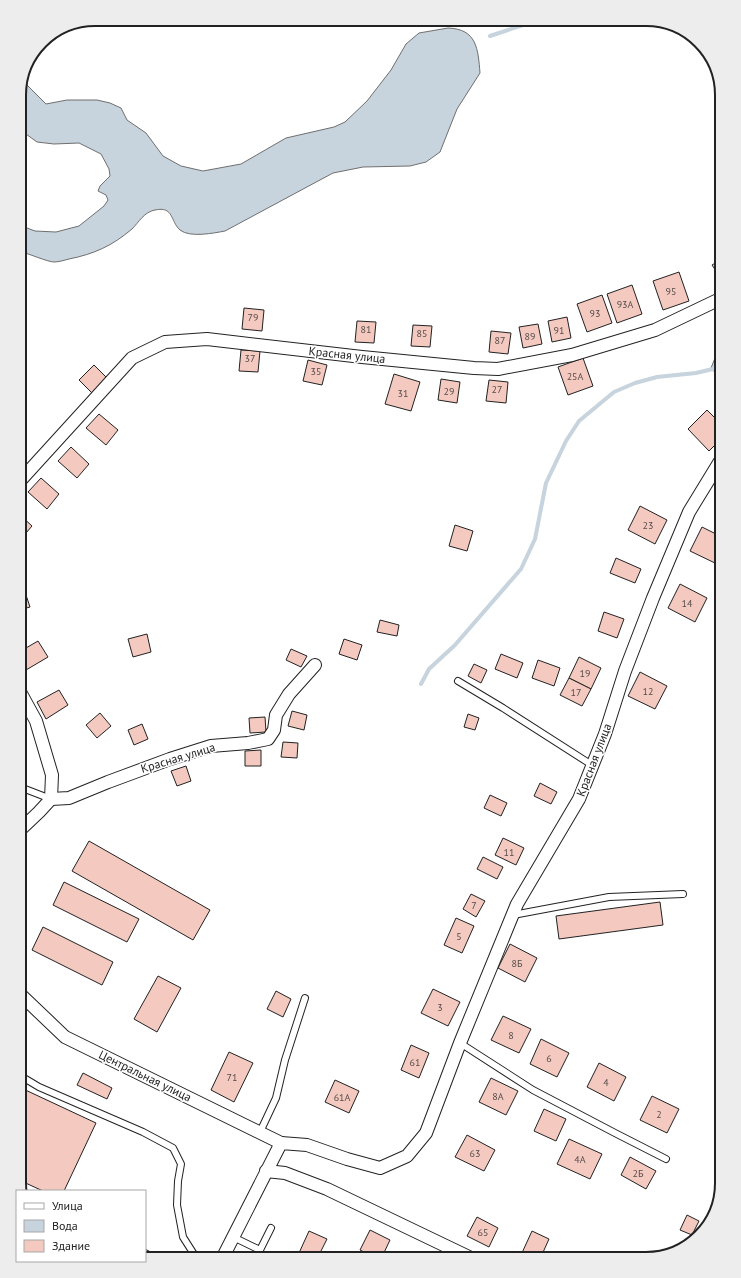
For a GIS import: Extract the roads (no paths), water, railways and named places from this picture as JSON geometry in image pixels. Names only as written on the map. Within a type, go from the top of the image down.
[{"type":"street","name":"Красная улица","points":[[26,474],[132,358],[164,342],[207,339],[362,357],[498,369],[572,356],[655,330],[715,301]]},
{"type":"street","name":"Красная улица","points":[[455,1056],[517,904],[579,799],[605,734],[625,671],[659,584],[689,512],[715,469]]},
{"type":"street","name":"Красная улица","points":[[51,799],[69,798],[170,759],[211,746],[248,743],[268,739],[274,730],[276,715],[289,694],[315,665]]},
{"type":"street","points":[[26,703],[36,721],[52,775],[51,799],[26,824]]},
{"type":"street","name":"Центральная улица","points":[[26,1000],[65,1037],[281,1143],[307,1145],[347,1159],[380,1168],[408,1156],[426,1133],[455,1056]]},
{"type":"street","points":[[226,1252],[281,1143]]},
{"type":"street","points":[[266,1170],[284,1173],[327,1190],[458,1252]]},
{"type":"lane","points":[[458,681],[592,765]]},
{"type":"lane","points":[[26,789],[51,799]]},
{"type":"lane","points":[[513,915],[609,897],[683,894]]},
{"type":"lane","points":[[260,1132],[276,1098],[285,1060],[305,998]]},
{"type":"lane","points":[[460,1043],[533,1090],[666,1159]]},
{"type":"lane","points":[[26,1079],[39,1087],[143,1132],[174,1148],[181,1164],[178,1181],[177,1205],[183,1237],[193,1252]]},
{"type":"lane","points":[[233,1237],[260,1250],[271,1228]]},
{"type":"water","points":[[448,28],[458,29],[465,32],[470,36],[477,48],[480,73],[457,109],[440,152],[426,162],[410,166],[363,167],[333,173],[225,231],[202,234],[190,234],[184,232],[177,226],[169,212],[161,209],[148,213],[132,229],[110,245],[87,255],[54,262],[26,254],[26,228],[35,231],[56,232],[79,226],[104,206],[108,200],[106,195],[98,191],[100,186],[110,176],[109,169],[101,154],[79,143],[54,144],[37,142],[26,134],[27,85],[46,104],[67,100],[97,100],[110,103],[121,108],[127,120],[146,133],[163,156],[181,166],[203,171],[241,164],[286,138],[334,127],[345,122],[367,101],[391,70],[406,44],[419,33]]},
{"type":"water","points":[[715,358],[715,373],[711,368]]},
{"type":"waterway","points":[[490,36],[520,26]]},
{"type":"waterway","points":[[421,684],[429,669],[455,645],[521,569],[535,539],[546,483],[566,441],[579,421],[614,392],[635,383],[657,377],[696,373],[715,368]]}]
